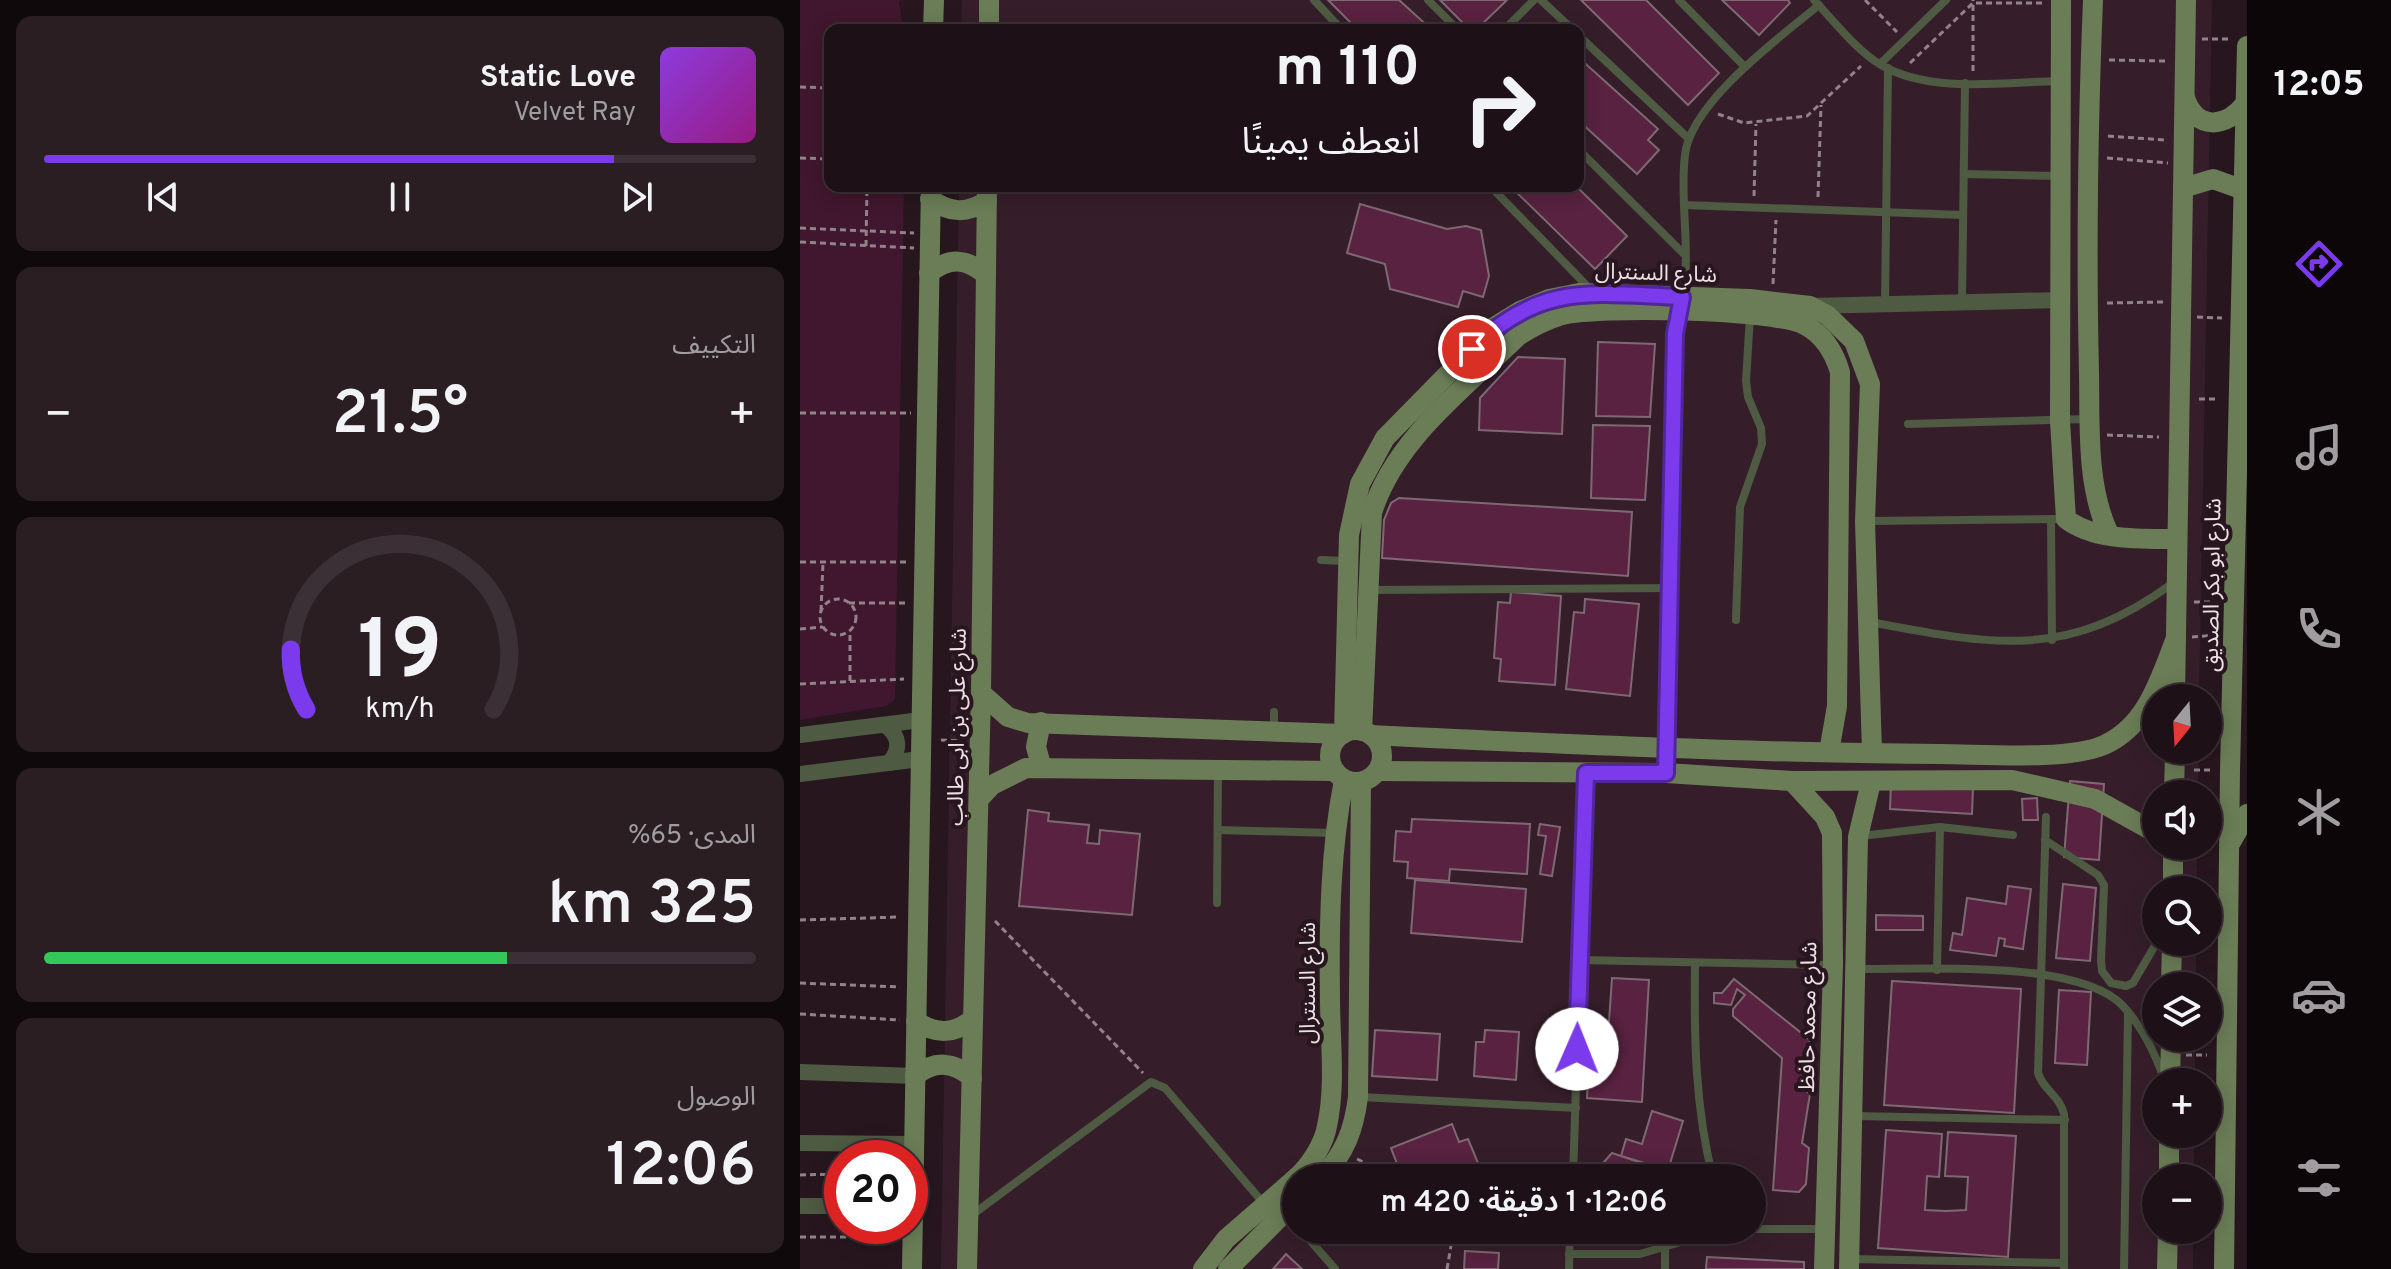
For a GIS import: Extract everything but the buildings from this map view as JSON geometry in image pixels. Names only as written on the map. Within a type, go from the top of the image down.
[{"type":"street","points":[[933,24],[934,0]]},
{"type":"street","points":[[989,0],[989,24]]},
{"type":"street","points":[[2093,0],[2085,217],[2087,304],[2096,501],[2109,534]]},
{"type":"street","name":"شارع ابو بكر الصديق","points":[[2175,684],[2186,0]]},
{"type":"street","points":[[2061,2],[2059,519],[2077,527],[2109,534],[2176,539]]},
{"type":"street","name":"شارع ابو بكر الصديق","points":[[2224,1269],[2230,771],[2236,633],[2244,190],[2245,104],[2239,43]]},
{"type":"street","points":[[2185,98],[2193,115],[2212,124],[2231,119],[2245,104]]},
{"type":"street","points":[[2183,188],[2213,179],[2244,190]]},
{"type":"street","points":[[930,192],[943,208],[958,211],[974,209],[987,194]]},
{"type":"street","name":"شارع على بن ابى طالب","points":[[914,1140],[930,192]]},
{"type":"street","name":"شارع على بن ابى طالب","points":[[967,1269],[981,693],[987,194]]},
{"type":"street","points":[[2060,217],[2085,217]]},
{"type":"street","points":[[929,273],[942,263],[958,260],[974,264],[986,275]]},
{"type":"street","name":"شارع السنترال","points":[[1355,733],[1355,658],[1348,561],[1353,509],[1360,484],[1385,438],[1494,327],[1520,311],[1549,299],[1595,294],[1680,305],[1750,307],[1806,325],[1829,345],[1840,372],[1840,451],[1837,706],[1829,752]]},
{"type":"street","name":"شارع السنترال","points":[[1750,307],[1772,300],[1810,306],[1854,341],[1870,384],[1865,521],[1872,753]]},
{"type":"street","points":[[1810,306],[2060,300]]},
{"type":"street","name":"شارع السنترال","points":[[1355,658],[1369,590],[1372,513],[1390,468],[1518,336],[1563,315],[1680,305]]},
{"type":"street","points":[[1840,451],[1867,451]]},
{"type":"street","points":[[2236,633],[2247,667]]},
{"type":"street","points":[[981,693],[1008,717],[1041,722],[1274,722],[1355,733],[1667,749],[2031,754],[2093,749],[2120,736],[2151,700],[2176,638]]},
{"type":"street","points":[[1041,722],[1036,747],[1042,768]]},
{"type":"street","points":[[800,735],[885,725],[921,740]]},
{"type":"street","points":[[885,725],[894,732],[898,743],[896,754],[889,763]]},
{"type":"street","points":[[1354,776],[1382,753],[1355,733]]},
{"type":"street","points":[[1333,1164],[1343,1152],[1354,1125],[1358,1097],[1360,842],[1354,776],[1330,752],[1355,733]]},
{"type":"street","points":[[800,774],[889,763],[921,740]]},
{"type":"street","points":[[1666,773],[1667,749]]},
{"type":"street","points":[[1942,780],[1943,754]]},
{"type":"street","points":[[979,799],[1008,774],[1042,768],[1218,770],[1354,776],[1666,773],[1792,781],[2012,780],[2081,794],[2142,824]]},
{"type":"street","name":"شارع السنترال","points":[[1307,1164],[1327,1130],[1332,1095],[1329,953],[1334,840],[1354,776]]},
{"type":"street","name":"شارع محمد حافظ","points":[[1792,781],[1825,817],[1832,833],[1851,1115],[1849,1264]]},
{"type":"street","name":"شارع محمد حافظ","points":[[1824,1269],[1843,967],[1858,837],[1871,782]]},
{"type":"street","points":[[2229,846],[2247,814]]},
{"type":"street","points":[[1334,840],[1360,842]]},
{"type":"street","points":[[916,1021],[925,1027],[945,1032],[965,1026],[973,1019]]},
{"type":"street","points":[[1330,1048],[1359,1047]]},
{"type":"street","points":[[800,1072],[915,1076],[924,1069],[944,1064],[964,1070],[972,1078]]},
{"type":"street","points":[[800,1143],[824,1143]]},
{"type":"street","points":[[800,1206],[824,1206]]},
{"type":"street","name":"شارع السنترال","points":[[1203,1269],[1226,1239],[1282,1213]]},
{"type":"street","name":"شارع السنترال","points":[[1228,1269],[1282,1215]]},
{"type":"street","points":[[1825,1229],[1849,1230]]},
{"type":"street","name":"شارع على بن ابى طالب","points":[[912,1244],[912,1269]]},
{"type":"street","points":[[2167,1269],[2168,1244]]},
{"type":"lane","points":[[1314,0],[1336,24]]},
{"type":"lane","points":[[1428,0],[1452,24]]},
{"type":"lane","points":[[1510,24],[1534,0]]},
{"type":"lane","points":[[1541,0],[1567,24]]},
{"type":"lane","points":[[1679,0],[1745,67]]},
{"type":"lane","points":[[1885,303],[1884,66],[1905,40],[1946,0]]},
{"type":"lane","points":[[1667,749],[1680,305],[1685,255],[1685,155],[1689,139],[1707,110],[1745,67],[1816,2],[1870,57],[1899,73],[1969,83],[2060,81]]},
{"type":"lane","points":[[1584,41],[1689,139]]},
{"type":"lane","points":[[1962,300],[1969,83]]},
{"type":"lane","points":[[1584,155],[1685,255]]},
{"type":"lane","points":[[1964,174],[2059,176]]},
{"type":"lane","points":[[1496,192],[1595,294]]},
{"type":"lane","points":[[1684,205],[1963,215]]},
{"type":"lane","points":[[1736,620],[1740,507],[1762,444],[1761,428],[1748,397],[1746,381],[1750,307]]},
{"type":"lane","points":[[1908,424],[2060,421],[2091,427]]},
{"type":"lane","points":[[1865,521],[2059,519],[2052,640]]},
{"type":"lane","points":[[1321,560],[1348,561]]},
{"type":"lane","points":[[1869,622],[1933,634],[2052,640],[2080,635],[2119,619],[2177,580]]},
{"type":"lane","points":[[1369,590],[1671,588]]},
{"type":"lane","points":[[1217,903],[1218,770]]},
{"type":"lane","points":[[1574,1164],[1586,773]]},
{"type":"lane","points":[[1849,1264],[2064,1266],[2065,1120],[2061,1102],[2039,1078],[2046,817]]},
{"type":"lane","points":[[1937,970],[1940,827]]},
{"type":"lane","points":[[1858,837],[1940,827],[2013,835]]},
{"type":"lane","points":[[1218,830],[1334,840]]},
{"type":"lane","points":[[2045,840],[2098,875],[2104,885],[2101,961],[2105,978],[2118,986],[2133,983],[2149,956]]},
{"type":"lane","points":[[1578,960],[2041,973],[2098,987],[2128,1012],[2152,1046],[2162,1068]]},
{"type":"lane","points":[[1695,964],[1694,1031],[1699,1098],[1711,1164]]},
{"type":"lane","points":[[2124,1269],[2128,1012]]},
{"type":"lane","points":[[968,1218],[1151,1082],[1165,1088],[1282,1207]]},
{"type":"lane","points":[[1358,1097],[1576,1108]]},
{"type":"lane","points":[[1851,1115],[2065,1120]]},
{"type":"lane","points":[[1766,1229],[1825,1229]]},
{"type":"lane","points":[[1313,1244],[1335,1269]]},
{"type":"lane","points":[[1569,1244],[1569,1269]]},
{"type":"lane","points":[[1569,1254],[1640,1254],[1680,1244]]},
{"type":"lane","points":[[1665,1249],[1665,1269]]},
{"type":"path","points":[[1865,0],[1905,40]]},
{"type":"path","points":[[1969,83],[1973,1]]},
{"type":"path","points":[[1899,73],[1973,1],[2061,2]]},
{"type":"path","points":[[2186,39],[2239,43]]},
{"type":"path","points":[[1707,110],[1744,123],[1807,116],[1870,57]]},
{"type":"path","points":[[2091,60],[2186,62]]},
{"type":"path","points":[[800,87],[824,88]]},
{"type":"path","points":[[1817,210],[1821,105]]},
{"type":"path","points":[[1753,208],[1756,122]]},
{"type":"path","points":[[2087,135],[2184,141]]},
{"type":"path","points":[[2087,157],[2183,164]]},
{"type":"path","points":[[800,158],[824,159]]},
{"type":"path","points":[[866,246],[867,192]]},
{"type":"path","points":[[1772,300],[1776,209]]},
{"type":"path","points":[[800,228],[867,231],[930,241]]},
{"type":"path","points":[[800,242],[866,246],[930,241]]},
{"type":"path","points":[[2087,304],[2181,310],[2241,318]]},
{"type":"path","points":[[2180,399],[2239,399]]},
{"type":"path","points":[[800,413],[927,413]]},
{"type":"path","points":[[2091,427],[2179,438]]},
{"type":"path","points":[[800,562],[924,562]]},
{"type":"path","points":[[823,562],[823,627]]},
{"type":"path","points":[[821,615],[831,601],[923,604]]},
{"type":"path","points":[[2177,602],[2236,602]]},
{"type":"path","points":[[849,603],[856,620],[850,631],[850,681]]},
{"type":"path","points":[[800,629],[823,627],[839,636],[850,631]]},
{"type":"path","points":[[2176,638],[2236,633]]},
{"type":"path","points":[[800,684],[922,678]]},
{"type":"path","points":[[921,740],[980,741]]},
{"type":"path","points":[[2195,764],[2230,771]]},
{"type":"path","points":[[976,902],[1151,1082]]},
{"type":"path","points":[[800,920],[918,917]]},
{"type":"path","points":[[800,983],[917,987]]},
{"type":"path","points":[[800,1014],[916,1021]]},
{"type":"path","points":[[2204,1052],[2227,1056]]},
{"type":"path","points":[[1343,1152],[1368,1164]]},
{"type":"path","points":[[800,1175],[824,1174]]},
{"type":"path","points":[[800,1237],[824,1237]]},
{"type":"path","points":[[1447,1269],[1451,1244]]},
{"type":"shaded area","points":[[800,0],[905,0],[899,1],[902,24],[824,24],[824,192],[904,192],[895,699],[887,706],[800,720]]},
{"type":"shaded area","points":[[962,0],[2212,0],[2199,684],[2142,684],[2142,764],[2198,764],[2198,780],[2142,780],[2142,860],[2197,860],[2197,876],[2142,876],[2142,956],[2196,956],[2196,972],[2142,972],[2142,1052],[2195,1052],[2195,1068],[2142,1068],[2142,1148],[2194,1148],[2194,1164],[2142,1164],[2142,1244],[2193,1244],[2193,1269],[941,1269],[959,192],[1584,192],[1584,24],[961,24]]},
{"type":"route","points":[[1472,349],[1494,327],[1520,311],[1549,299],[1579,293],[1682,297],[1675,334],[1666,773],[1586,773],[1577,1049]]}]
